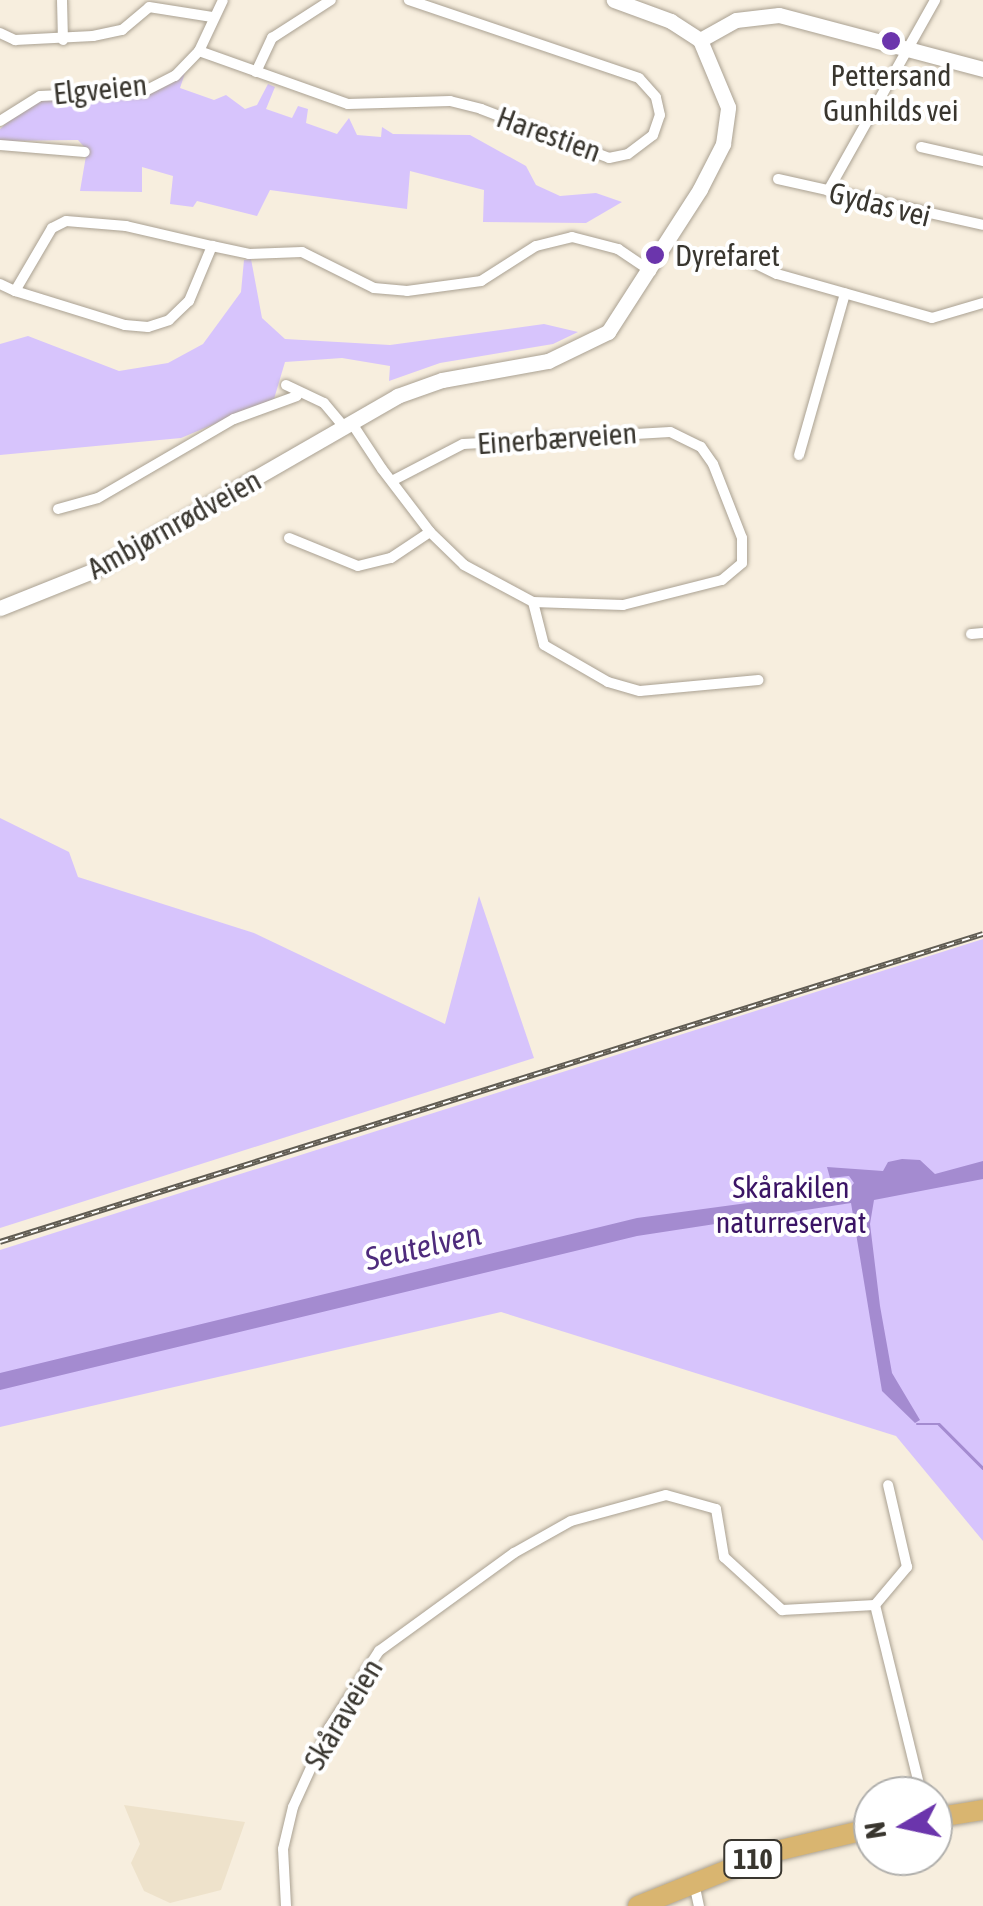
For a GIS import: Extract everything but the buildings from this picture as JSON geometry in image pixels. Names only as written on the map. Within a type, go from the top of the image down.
[{"type":"highway","points":[[953,1815],[983,1810]]},
{"type":"highway","name":"110","points":[[638,1906],[784,1848],[853,1832]]},
{"type":"street","points":[[62,0],[64,40]]},
{"type":"street","name":"Elgveien","points":[[0,121],[40,96],[145,91],[175,76],[199,51],[223,0]]},
{"type":"street","points":[[256,72],[272,38],[331,0]]},
{"type":"street","name":"Harestien","points":[[199,51],[348,104],[450,101],[481,108],[609,158],[628,154],[652,135],[660,115],[656,97],[638,78],[409,0]]},
{"type":"street","points":[[614,0],[671,21],[700,40],[736,20],[779,16],[983,70]]},
{"type":"street","points":[[828,191],[910,51],[935,0]]},
{"type":"street","points":[[0,32],[15,40],[64,40],[122,30],[150,7],[212,17]]},
{"type":"street","name":"Ambjørnrødveien","points":[[0,608],[95,570],[347,424],[442,380],[548,362],[588,346],[622,318],[716,158],[727,124],[725,91],[700,40]]},
{"type":"street","name":"Elgveien","points":[[0,145],[85,152]]},
{"type":"street","points":[[921,147],[983,161]]},
{"type":"street","name":"Gydas vei","points":[[778,179],[983,225]]},
{"type":"street","points":[[15,290],[52,228],[66,220],[126,226],[248,254],[302,252],[374,288],[407,291],[481,281],[536,246],[572,237],[618,249],[652,272]]},
{"type":"street","points":[[0,284],[148,327],[169,320],[189,301],[212,246]]},
{"type":"street","points":[[746,259],[932,318],[983,303]]},
{"type":"street","points":[[800,455],[844,293]]},
{"type":"street","points":[[286,385],[298,396],[324,403],[347,424],[430,532],[464,565],[533,602],[544,646],[608,682],[640,690],[758,680]]},
{"type":"street","name":"Ambjørnrødveien","points":[[58,509],[98,498],[234,418],[298,396]]},
{"type":"street","name":"Einerbærveien","points":[[392,482],[463,444],[670,432],[701,447],[714,464],[742,538],[742,563],[722,580],[623,605],[533,602]]},
{"type":"street","points":[[289,538],[358,566],[391,558],[430,532]]},
{"type":"street","points":[[888,1485],[906,1567],[875,1605],[917,1776]]},
{"type":"street","name":"Skåraveien","points":[[286,1906],[283,1848],[293,1807],[328,1728],[379,1651],[514,1554],[592,1512],[682,1495],[716,1509],[721,1552],[772,1606],[788,1612],[875,1605]]},
{"type":"street","points":[[694,1882],[699,1906]]},
{"type":"shaded area","points":[[920,1160],[935,1174],[983,1161],[983,1179],[874,1200],[870,1224],[892,1373],[920,1420],[915,1423],[882,1391],[851,1203],[637,1236],[0,1390],[0,1373],[637,1218],[849,1189],[854,1183],[849,1176],[830,1178],[827,1167],[883,1171],[888,1162]]},
{"type":"shaded area","points":[[124,1805],[245,1822],[221,1890],[170,1903],[144,1891],[131,1863],[140,1844]]},
{"type":"green space","points":[[186,70],[180,88],[214,100],[226,95],[245,109],[257,105],[268,84],[275,87],[266,109],[292,118],[298,106],[308,109],[306,123],[337,134],[349,118],[357,135],[381,137],[382,127],[393,134],[470,135],[526,166],[536,185],[560,196],[596,193],[622,202],[586,223],[483,222],[484,190],[410,171],[407,209],[270,190],[257,216],[197,201],[193,207],[170,204],[173,176],[142,167],[142,192],[80,191],[87,150],[78,140],[0,141],[0,129],[25,106],[48,99],[146,96]]},
{"type":"green space","points":[[251,259],[262,318],[285,339],[390,345],[544,324],[578,332],[553,344],[440,363],[389,381],[390,366],[342,358],[285,362],[274,399],[181,438],[0,455],[0,344],[28,336],[119,371],[168,363],[203,344],[241,292],[244,260]]},
{"type":"green space","points":[[0,818],[69,852],[78,877],[254,933],[445,1024],[479,896],[534,1058],[0,1228]]},
{"type":"green space","name":"Skårakilen naturreservat","points":[[983,939],[983,1541],[896,1436],[501,1312],[0,1427],[0,1250]]},
{"type":"waterway","points":[[917,1424],[939,1424],[983,1468]]},
{"type":"railway","points":[[0,1242],[983,934]]},
{"type":"place","name":"Pettersand Gunhilds vei","points":[[891,41]]},
{"type":"place","name":"Dyrefaret","points":[[655,255]]},
{"type":"water label","name":"Seutelven","points":[[423,1247]]}]
